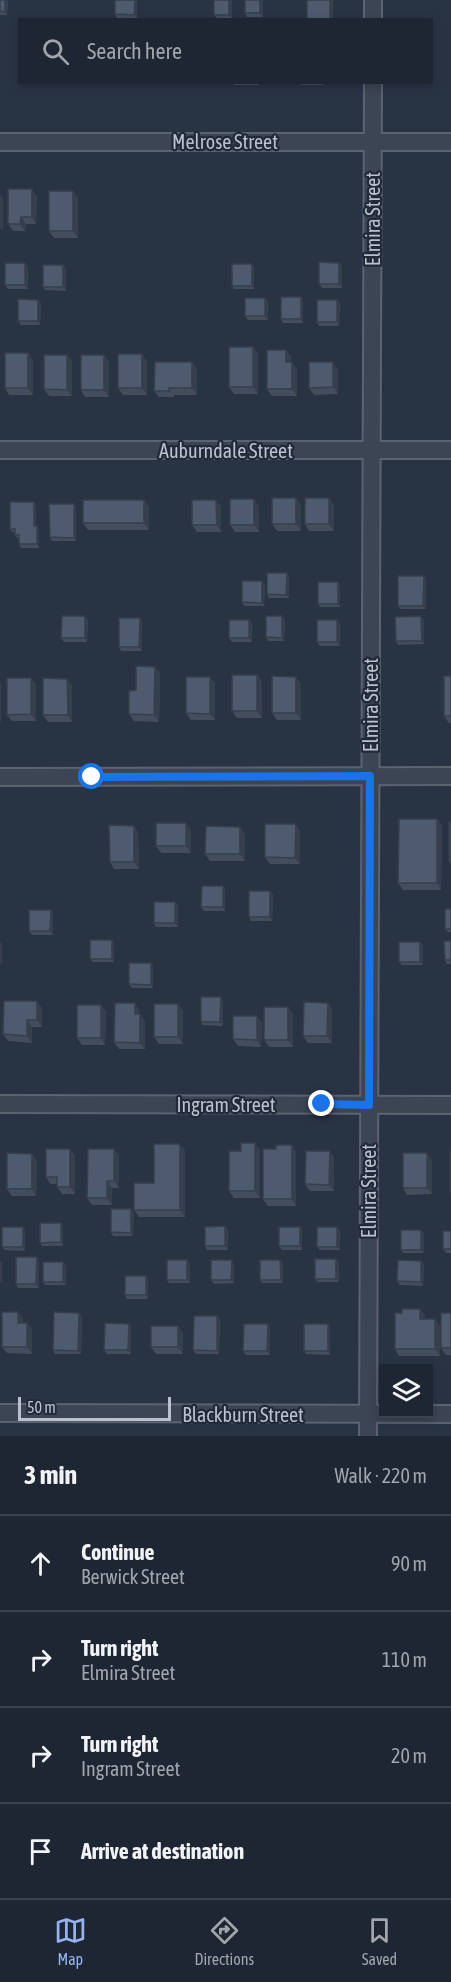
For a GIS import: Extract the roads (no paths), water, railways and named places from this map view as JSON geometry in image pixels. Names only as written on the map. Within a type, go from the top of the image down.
[{"type":"street","points":[[373,0],[373,18]]},
{"type":"street","name":"Elmira Street","points":[[368,1436],[373,84]]},
{"type":"street","name":"Melrose Street","points":[[0,142],[451,142]]},
{"type":"street","name":"Auburndale Street","points":[[0,450],[451,450]]},
{"type":"street","points":[[0,777],[451,776]]},
{"type":"street","name":"Ingram Street","points":[[0,1104],[451,1105]]},
{"type":"street","name":"Blackburn Street","points":[[0,1413],[451,1414]]}]
